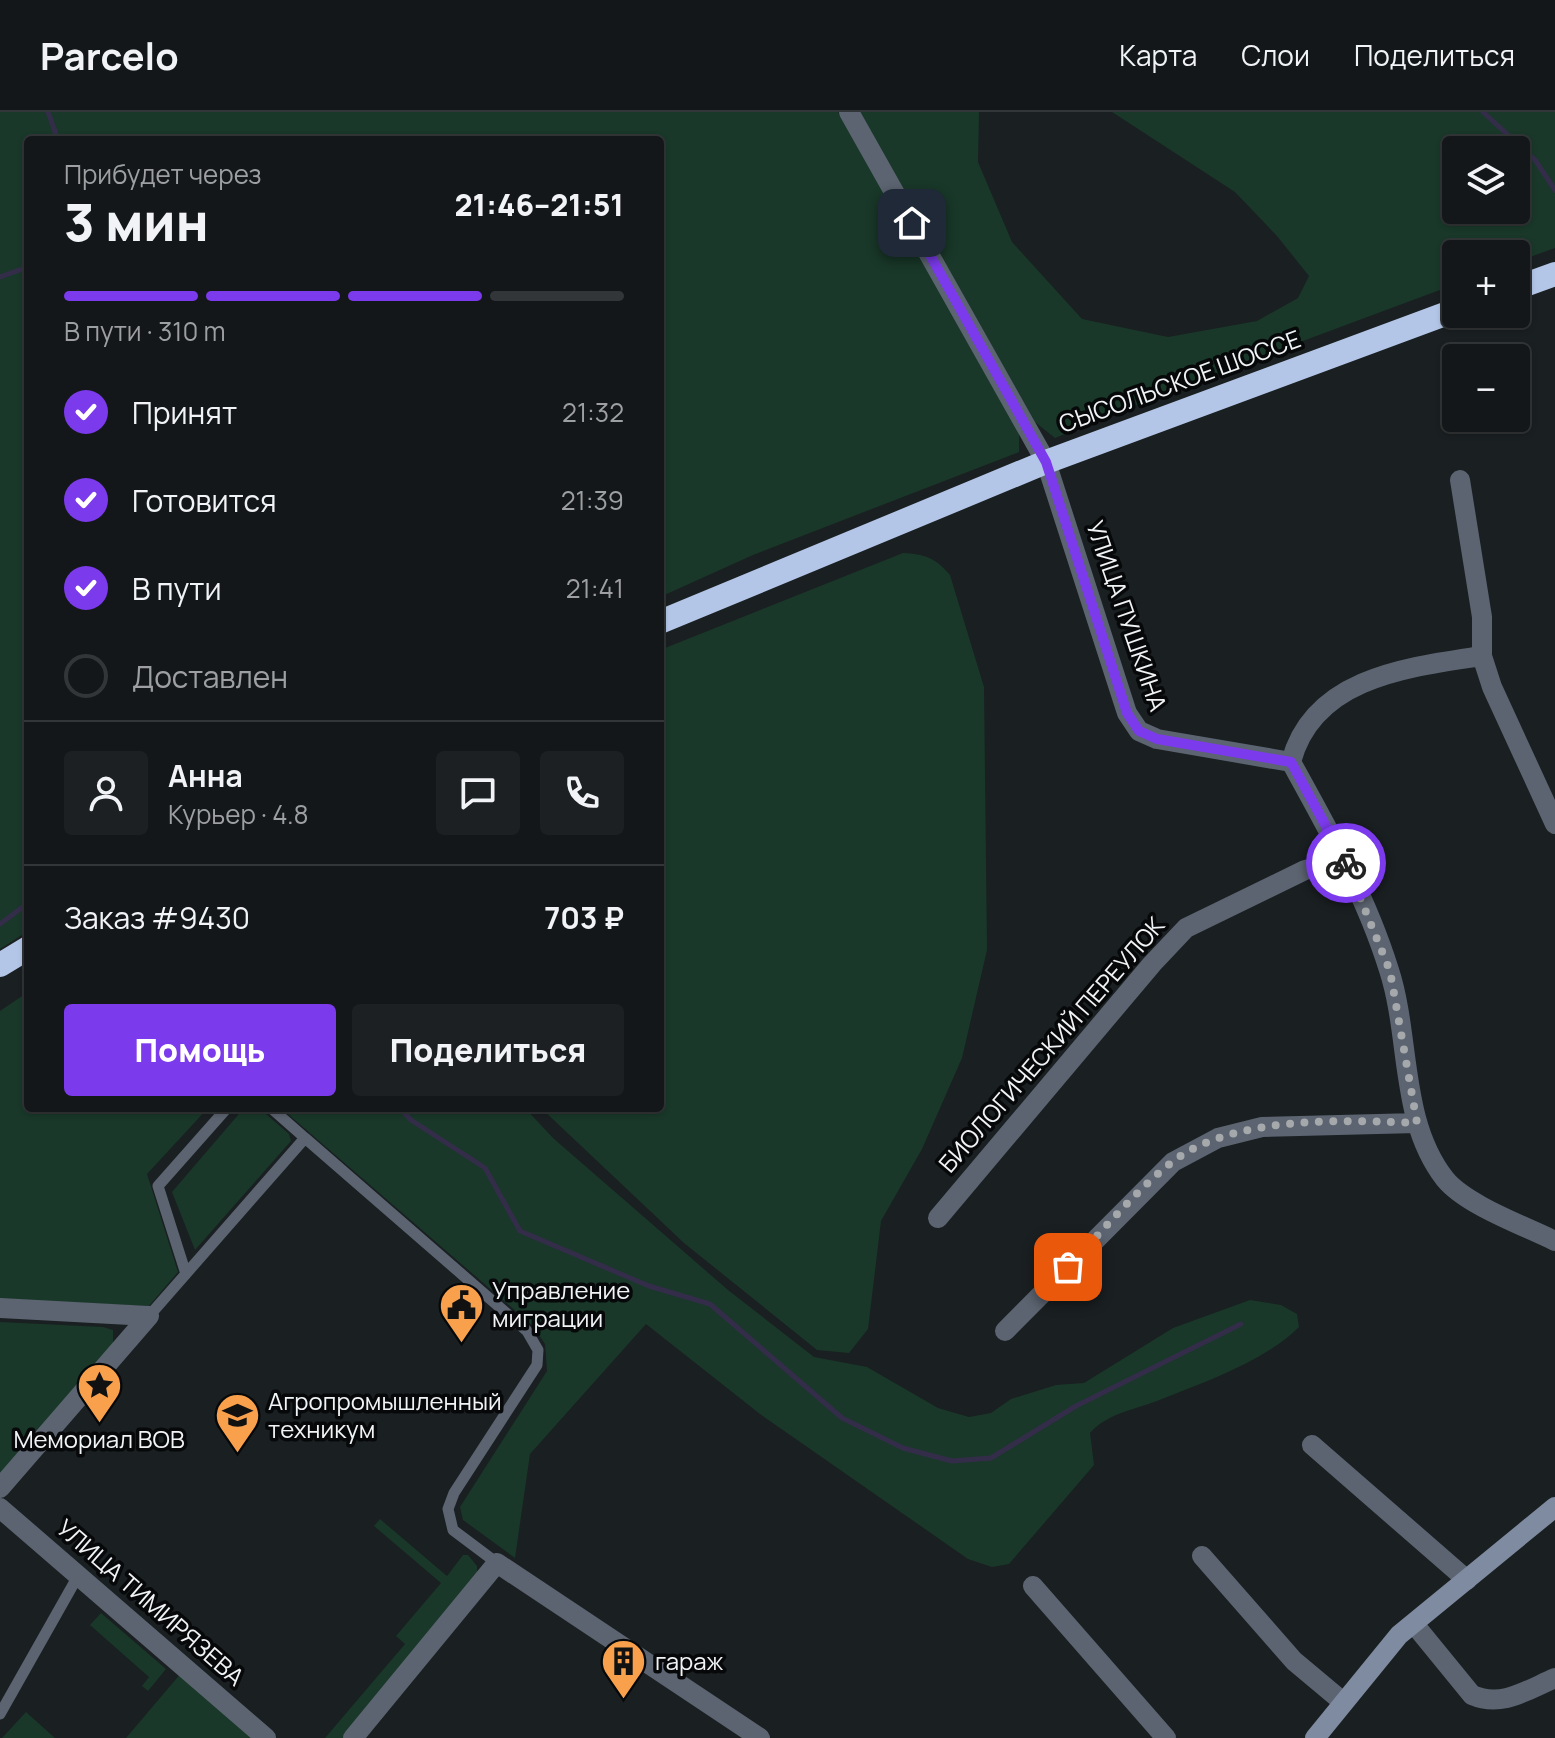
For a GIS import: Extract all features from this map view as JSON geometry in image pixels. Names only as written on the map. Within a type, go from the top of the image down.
[{"type":"highway","points":[[1530,283],[1555,274]]},
{"type":"highway","name":"СЫСОЛЬСКОЕ ШОССЕ","points":[[664,620],[1046,462],[1442,315]]},
{"type":"highway","points":[[0,965],[24,950]]},
{"type":"main road","points":[[1315,1738],[1399,1635],[1555,1507]]},
{"type":"street","points":[[849,112],[1046,462]]},
{"type":"street","name":"УЛИЦА ПУШКИНА","points":[[1046,462],[1127,713],[1139,731],[1157,739],[1291,762]]},
{"type":"street","points":[[1460,480],[1482,617],[1482,656],[1492,687],[1555,824]]},
{"type":"street","points":[[1482,656],[1403,668],[1361,681],[1324,708],[1296,740],[1291,762],[1344,859],[1390,971],[1417,1123],[1428,1154],[1447,1181],[1473,1200],[1555,1241]]},
{"type":"street","name":"БИОЛОГИЧЕСКИЙ ПЕРЕУЛОК","points":[[938,1218],[1152,964],[1186,928],[1305,870],[1344,859]]},
{"type":"street","points":[[1005,1331],[1173,1162],[1218,1138],[1262,1127],[1417,1123]]},
{"type":"street","points":[[0,1308],[149,1316]]},
{"type":"street","points":[[0,1488],[149,1316]]},
{"type":"street","points":[[1312,1445],[1467,1580]]},
{"type":"street","name":"УЛИЦА ТИМИРЯЗЕВА","points":[[0,1508],[266,1738]]},
{"type":"street","points":[[1202,1556],[1294,1661],[1343,1702]]},
{"type":"street","points":[[353,1738],[497,1563],[760,1738]]},
{"type":"street","points":[[1033,1586],[1166,1738]]},
{"type":"street","points":[[1414,1624],[1472,1695],[1500,1702],[1555,1678]]},
{"type":"lane","points":[[186,1274],[158,1186],[223,1112]]},
{"type":"lane","points":[[276,1112],[527,1331],[538,1350],[537,1365],[454,1493],[448,1509],[453,1530],[497,1563]]},
{"type":"lane","points":[[149,1316],[305,1138]]},
{"type":"lane","points":[[0,1714],[78,1576]]},
{"type":"green space","points":[[0,112],[838,112],[1019,432],[1019,452],[753,555],[664,595],[664,136],[24,136],[24,934],[0,949]]},
{"type":"green space","points":[[859,112],[979,112],[978,162],[1012,242],[1082,319],[1168,337],[1257,321],[1298,298],[1309,276],[1277,236],[1235,192],[1112,112],[1555,112],[1555,248],[1530,257],[1530,240],[1442,240],[1442,289],[1209,376],[1055,438],[1035,422]]},
{"type":"green space","points":[[903,553],[917,554],[940,565],[950,575],[984,687],[987,950],[962,1058],[922,1149],[881,1221],[868,1329],[849,1353],[817,1350],[684,1243],[545,1112],[664,1112],[664,648]]},
{"type":"green space","points":[[24,995],[24,1112],[204,1112],[147,1174],[178,1272],[149,1306],[0,1299],[0,1011]]},
{"type":"green space","points":[[241,1112],[264,1112],[289,1134],[291,1141],[195,1250],[172,1192]]},
{"type":"green space","points":[[286,1112],[529,1112],[553,1138],[728,1290],[814,1357],[867,1367],[938,1408],[969,1417],[991,1413],[1011,1399],[1056,1385],[1084,1383],[1173,1328],[1250,1300],[1281,1305],[1297,1314],[1299,1327],[1270,1350],[1235,1369],[1114,1416],[1097,1426],[1090,1433],[1094,1465],[1009,1564],[992,1567],[968,1559],[760,1414],[646,1324],[530,1454],[515,1558],[463,1520],[460,1507],[547,1371],[545,1344],[533,1326]]},
{"type":"green space","points":[[0,1322],[103,1327],[113,1330],[113,1344],[0,1476]]},
{"type":"green space","points":[[380,1519],[447,1576],[463,1555],[468,1555],[477,1566],[477,1576],[344,1738],[325,1738],[405,1644],[396,1636],[441,1583],[374,1526]]},
{"type":"green space","points":[[101,1613],[166,1669],[148,1691],[142,1686],[149,1677],[90,1625]]},
{"type":"green space","points":[[182,1672],[259,1738],[126,1738]]},
{"type":"green space","points":[[26,1712],[55,1738],[2,1738]]},
{"type":"waterway","points":[[48,112],[57,136]]},
{"type":"waterway","points":[[1483,112],[1535,160],[1555,190]]},
{"type":"waterway","points":[[0,277],[24,268]]},
{"type":"waterway","points":[[0,924],[24,906]]},
{"type":"waterway","points":[[404,1112],[411,1120],[485,1168],[520,1231],[649,1286],[710,1304],[842,1418],[903,1448],[952,1461],[991,1458],[1076,1406],[1241,1324]]},
{"type":"way so far","points":[[1068,1267],[1173,1162],[1218,1138],[1262,1127],[1417,1123],[1390,971],[1346,863]]},
{"type":"place","name":"Управление миграции","points":[[461,1344]]},
{"type":"place","name":"Мемориал ВОВ","points":[[99,1425]]},
{"type":"place","name":"Агропромышленный техникум","points":[[237,1455]]},
{"type":"place","name":"гараж","points":[[624,1701]]},
{"type":"route","points":[[912,223],[1046,462],[1127,713],[1139,731],[1157,739],[1291,762],[1346,863]]}]
